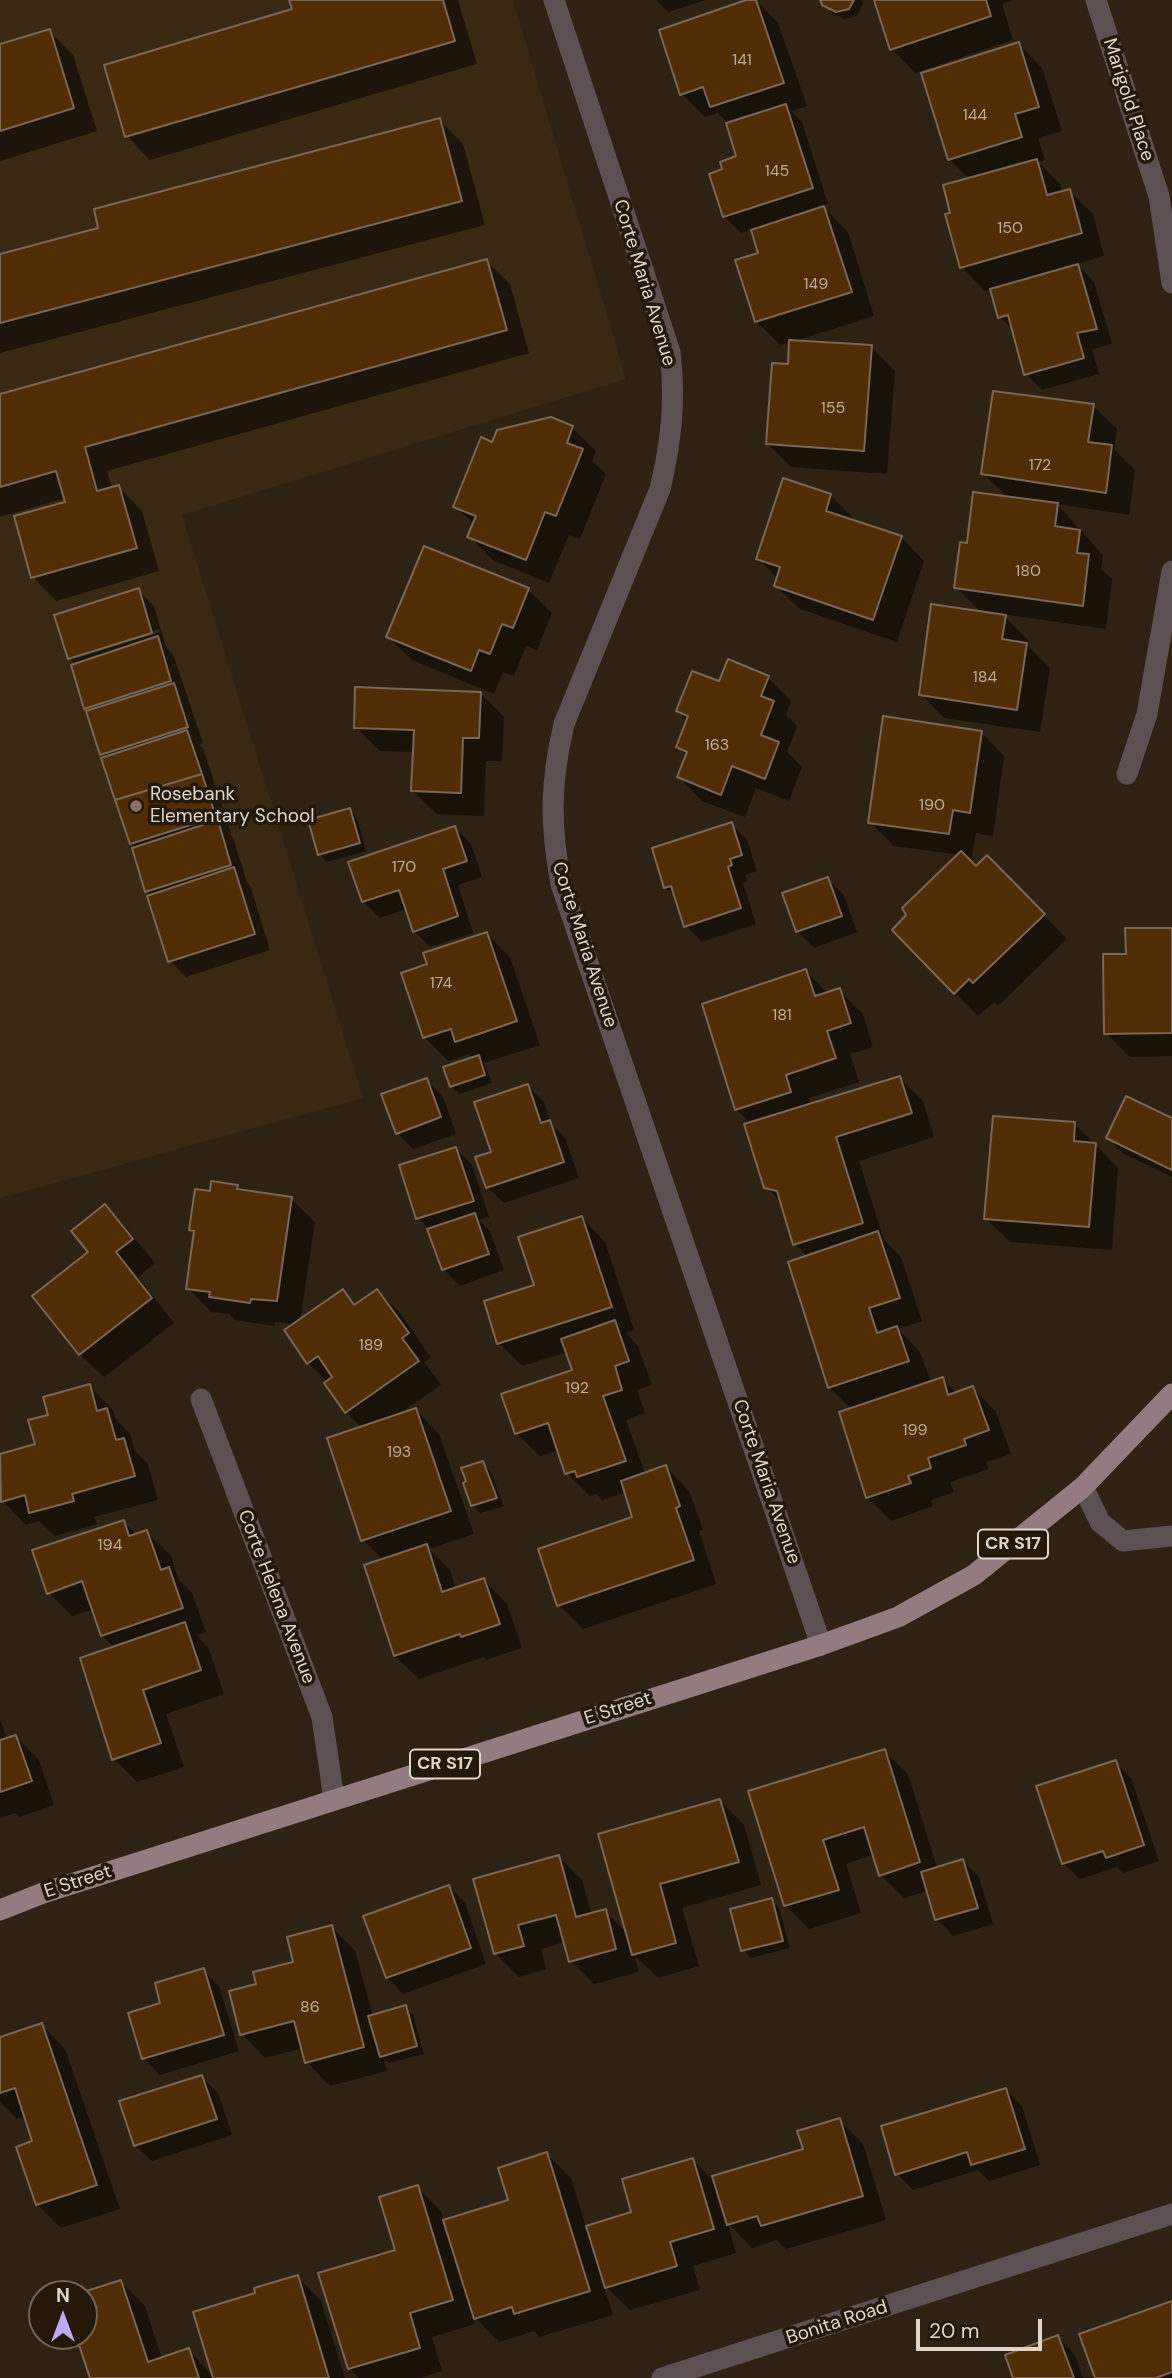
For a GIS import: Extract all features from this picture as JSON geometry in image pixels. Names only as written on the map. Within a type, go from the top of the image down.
[{"type":"main road","name":"E Street","points":[[0,1910],[43,1893],[821,1645],[898,1617],[974,1575],[1083,1487],[1172,1394]]},
{"type":"street","name":"Corte Maria Avenue","points":[[554,0],[670,352],[674,398],[669,449],[660,489],[565,724],[551,799],[553,842],[561,884],[821,1645]]},
{"type":"street","name":"Marigold Place","points":[[1096,0],[1159,196],[1172,283]]},
{"type":"street","points":[[1127,774],[1147,714],[1172,571]]},
{"type":"street","name":"Corte Helena Avenue","points":[[201,1399],[322,1717],[334,1799]]},
{"type":"street","points":[[1083,1487],[1100,1522],[1123,1541],[1172,1536]]},
{"type":"street","name":"Bonita Road","points":[[662,2378],[1172,2214]]},
{"type":"shaded area","name":"Rosebank Elementary School","points":[[0,0],[513,0],[626,379],[182,515],[363,1098],[0,1198]]},
{"type":"building","points":[[289,0],[443,0],[455,41],[125,137],[104,65],[292,9]]},
{"type":"building","points":[[746,0],[756,0],[784,83],[710,107],[703,87],[680,95],[659,30]]},
{"type":"building","points":[[820,0],[854,0],[849,9],[836,12],[822,5]]},
{"type":"building","points":[[874,0],[986,0],[991,16],[890,50]]},
{"type":"building","points":[[50,29],[74,108],[0,131],[0,44]]},
{"type":"building","points":[[1019,42],[1039,107],[1015,114],[1022,137],[948,160],[921,73]]},
{"type":"building","points":[[786,104],[813,188],[723,217],[709,174],[722,169],[720,162],[736,156],[726,123]]},
{"type":"building","points":[[440,118],[462,201],[0,323],[0,254],[98,228],[94,209]]},
{"type":"building","points":[[1037,159],[1047,195],[1070,189],[1082,233],[960,268],[945,214],[950,213],[943,185]]},
{"type":"building","points":[[824,206],[852,292],[755,322],[735,260],[758,253],[751,230]]},
{"type":"building","points":[[487,259],[507,330],[85,447],[97,491],[119,485],[137,548],[31,578],[14,516],[65,502],[56,471],[0,487],[0,394]]},
{"type":"building","points":[[1078,264],[1097,329],[1077,333],[1084,358],[1024,375],[1008,315],[998,318],[990,289]]},
{"type":"building","points":[[789,340],[872,345],[864,451],[766,444],[772,363],[788,364]]},
{"type":"building","points":[[993,391],[1094,404],[1088,442],[1112,445],[1106,493],[981,474]]},
{"type":"building","points":[[551,417],[573,426],[567,443],[583,449],[556,516],[545,512],[526,560],[467,537],[476,516],[453,507],[481,437],[492,442],[497,430]]},
{"type":"building","points":[[783,478],[831,494],[826,511],[902,536],[873,620],[774,586],[780,567],[756,559]]},
{"type":"building","points":[[973,492],[1058,503],[1055,526],[1080,530],[1077,553],[1089,554],[1083,606],[954,588],[960,542],[967,543]]},
{"type":"building","points":[[424,546],[529,588],[513,628],[502,624],[490,654],[479,650],[471,671],[386,637]]},
{"type":"building","points":[[139,588],[152,633],[68,659],[54,615]]},
{"type":"building","points":[[931,604],[1006,615],[1002,639],[1027,643],[1017,710],[919,695]]},
{"type":"building","points":[[158,636],[171,681],[84,709],[71,665]]},
{"type":"building","points":[[728,659],[769,676],[761,696],[774,701],[761,735],[779,742],[765,779],[732,766],[721,795],[677,777],[687,752],[676,747],[688,716],[676,711],[692,671],[719,681]]},
{"type":"building","points":[[174,683],[188,727],[100,755],[86,711]]},
{"type":"building","points":[[355,687],[481,692],[479,738],[463,738],[461,793],[411,791],[414,730],[354,728]]},
{"type":"building","points":[[883,716],[982,731],[970,813],[953,810],[949,834],[868,823]]},
{"type":"building","points":[[187,730],[202,774],[115,800],[101,758]]},
{"type":"building","points":[[202,774],[216,817],[130,844],[115,800]]},
{"type":"building","points":[[350,808],[360,843],[318,855],[308,820]]},
{"type":"building","points":[[218,820],[231,865],[145,892],[132,848]]},
{"type":"building","points":[[732,822],[742,855],[730,859],[732,865],[728,867],[741,908],[684,927],[671,886],[664,888],[652,848]]},
{"type":"building","points":[[455,826],[467,861],[443,869],[458,916],[413,932],[399,890],[362,902],[348,862]]},
{"type":"building","points":[[961,851],[976,866],[987,855],[1045,914],[973,983],[969,979],[954,994],[892,930],[906,915],[902,908]]},
{"type":"building","points":[[234,867],[255,934],[168,962],[147,896]]},
{"type":"building","points":[[828,877],[842,916],[796,932],[782,893]]},
{"type":"building","points":[[1125,928],[1172,928],[1172,1033],[1104,1034],[1103,954],[1126,954]]},
{"type":"building","points":[[487,932],[517,1021],[455,1042],[451,1029],[423,1038],[401,973],[427,964],[423,953]]},
{"type":"building","points":[[806,969],[815,996],[840,988],[851,1023],[827,1031],[836,1058],[786,1075],[791,1092],[735,1110],[702,1004]]},
{"type":"building","points":[[479,1055],[485,1075],[450,1087],[443,1067]]},
{"type":"building","points":[[900,1076],[912,1113],[836,1137],[863,1223],[793,1245],[777,1191],[764,1188],[744,1124]]},
{"type":"building","points":[[427,1078],[441,1117],[396,1134],[381,1094]]},
{"type":"building","points":[[528,1084],[541,1123],[550,1120],[564,1162],[486,1188],[475,1157],[491,1152],[474,1102]]},
{"type":"building","points":[[1126,1096],[1172,1118],[1172,1170],[1106,1138]]},
{"type":"building","points":[[993,1116],[1075,1122],[1074,1141],[1096,1143],[1089,1227],[984,1219]]},
{"type":"building","points":[[456,1147],[474,1201],[416,1219],[399,1165]]},
{"type":"building","points":[[211,1181],[238,1185],[237,1189],[292,1197],[277,1301],[251,1299],[250,1303],[209,1297],[210,1292],[186,1289],[194,1231],[189,1230],[195,1189],[210,1191]]},
{"type":"building","points":[[105,1204],[133,1239],[116,1252],[152,1298],[79,1355],[32,1296],[88,1252],[71,1231]]},
{"type":"building","points":[[475,1213],[489,1254],[442,1270],[427,1229]]},
{"type":"building","points":[[582,1216],[612,1307],[497,1344],[484,1301],[534,1285],[518,1237]]},
{"type":"building","points":[[878,1231],[900,1298],[869,1308],[877,1333],[897,1326],[909,1361],[828,1388],[788,1262]]},
{"type":"building","points":[[343,1289],[354,1305],[377,1289],[409,1333],[402,1338],[419,1361],[345,1413],[324,1383],[332,1377],[318,1356],[307,1364],[284,1330]]},
{"type":"building","points":[[615,1320],[629,1361],[615,1366],[622,1390],[603,1396],[626,1461],[577,1477],[575,1471],[565,1474],[548,1423],[515,1434],[501,1394],[572,1370],[561,1339]]},
{"type":"building","points":[[943,1377],[948,1395],[973,1386],[989,1430],[964,1439],[966,1445],[928,1458],[931,1468],[908,1476],[911,1483],[866,1498],[839,1412]]},
{"type":"building","points":[[90,1384],[97,1411],[107,1408],[116,1440],[124,1438],[135,1476],[72,1494],[74,1501],[29,1513],[25,1495],[1,1502],[0,1454],[35,1444],[28,1420],[48,1415],[43,1397]]},
{"type":"building","points":[[416,1408],[451,1511],[361,1541],[327,1438]]},
{"type":"building","points":[[483,1461],[497,1498],[471,1506],[461,1468]]},
{"type":"building","points":[[666,1465],[680,1506],[676,1508],[694,1560],[557,1606],[538,1549],[632,1517],[621,1481]]},
{"type":"building","points":[[124,1520],[129,1536],[147,1530],[161,1570],[169,1567],[183,1608],[101,1636],[82,1581],[47,1594],[32,1550]]},
{"type":"building","points":[[427,1544],[442,1592],[484,1578],[500,1624],[394,1656],[364,1565]]},
{"type":"building","points":[[185,1622],[201,1670],[143,1690],[161,1743],[112,1760],[80,1658]]},
{"type":"building","points":[[16,1735],[32,1781],[0,1792],[0,1740]]},
{"type":"building","points":[[885,1749],[920,1862],[879,1876],[864,1827],[823,1840],[839,1890],[784,1906],[748,1791]]},
{"type":"building","points":[[1116,1760],[1144,1845],[1106,1858],[1103,1851],[1062,1864],[1036,1786]]},
{"type":"building","points":[[720,1799],[739,1862],[660,1884],[676,1943],[632,1955],[598,1834]]},
{"type":"building","points":[[559,1855],[576,1917],[606,1909],[616,1949],[569,1962],[556,1915],[518,1925],[524,1946],[494,1954],[473,1879]]},
{"type":"building","points":[[963,1859],[978,1908],[935,1920],[921,1872]]},
{"type":"building","points":[[449,1885],[471,1948],[386,1978],[363,1916]]},
{"type":"building","points":[[772,1898],[783,1941],[741,1951],[730,1909]]},
{"type":"building","points":[[332,1925],[364,2047],[305,2063],[294,2021],[240,2035],[229,1991],[256,1984],[253,1972],[293,1962],[287,1937]]},
{"type":"building","points":[[204,1968],[224,2035],[142,2059],[128,2013],[160,2003],[155,1983]]},
{"type":"building","points":[[406,2005],[417,2046],[380,2057],[368,2016]]},
{"type":"building","points":[[42,2023],[97,2185],[36,2205],[16,2147],[32,2141],[15,2088],[0,2093],[0,2037]]},
{"type":"building","points":[[202,2075],[217,2119],[134,2146],[119,2101]]},
{"type":"building","points":[[1006,2088],[1025,2149],[971,2165],[967,2152],[895,2175],[881,2126]]},
{"type":"building","points":[[840,2118],[863,2196],[761,2226],[757,2216],[727,2225],[712,2176],[803,2149],[797,2131]]},
{"type":"building","points":[[547,2152],[590,2291],[514,2314],[512,2307],[474,2319],[443,2220],[508,2200],[498,2168]]},
{"type":"building","points":[[693,2158],[714,2229],[670,2242],[677,2266],[605,2288],[586,2226],[631,2212],[622,2179]]},
{"type":"building","points":[[418,2185],[453,2300],[410,2313],[420,2348],[348,2369],[318,2273],[395,2250],[379,2197]]},
{"type":"building","points":[[298,2275],[329,2378],[213,2378],[193,2312],[255,2293],[254,2288]]},
{"type":"building","points":[[121,2280],[148,2362],[189,2348],[199,2378],[90,2378],[81,2350],[98,2350],[98,2287]]},
{"type":"building","points":[[1172,2301],[1172,2372],[1156,2378],[1095,2378],[1079,2334]]},
{"type":"building","points":[[1058,2335],[1074,2378],[1013,2378],[1005,2355]]},
{"type":"place","name":"Rosebank Elementary School","points":[[136,806]]}]
